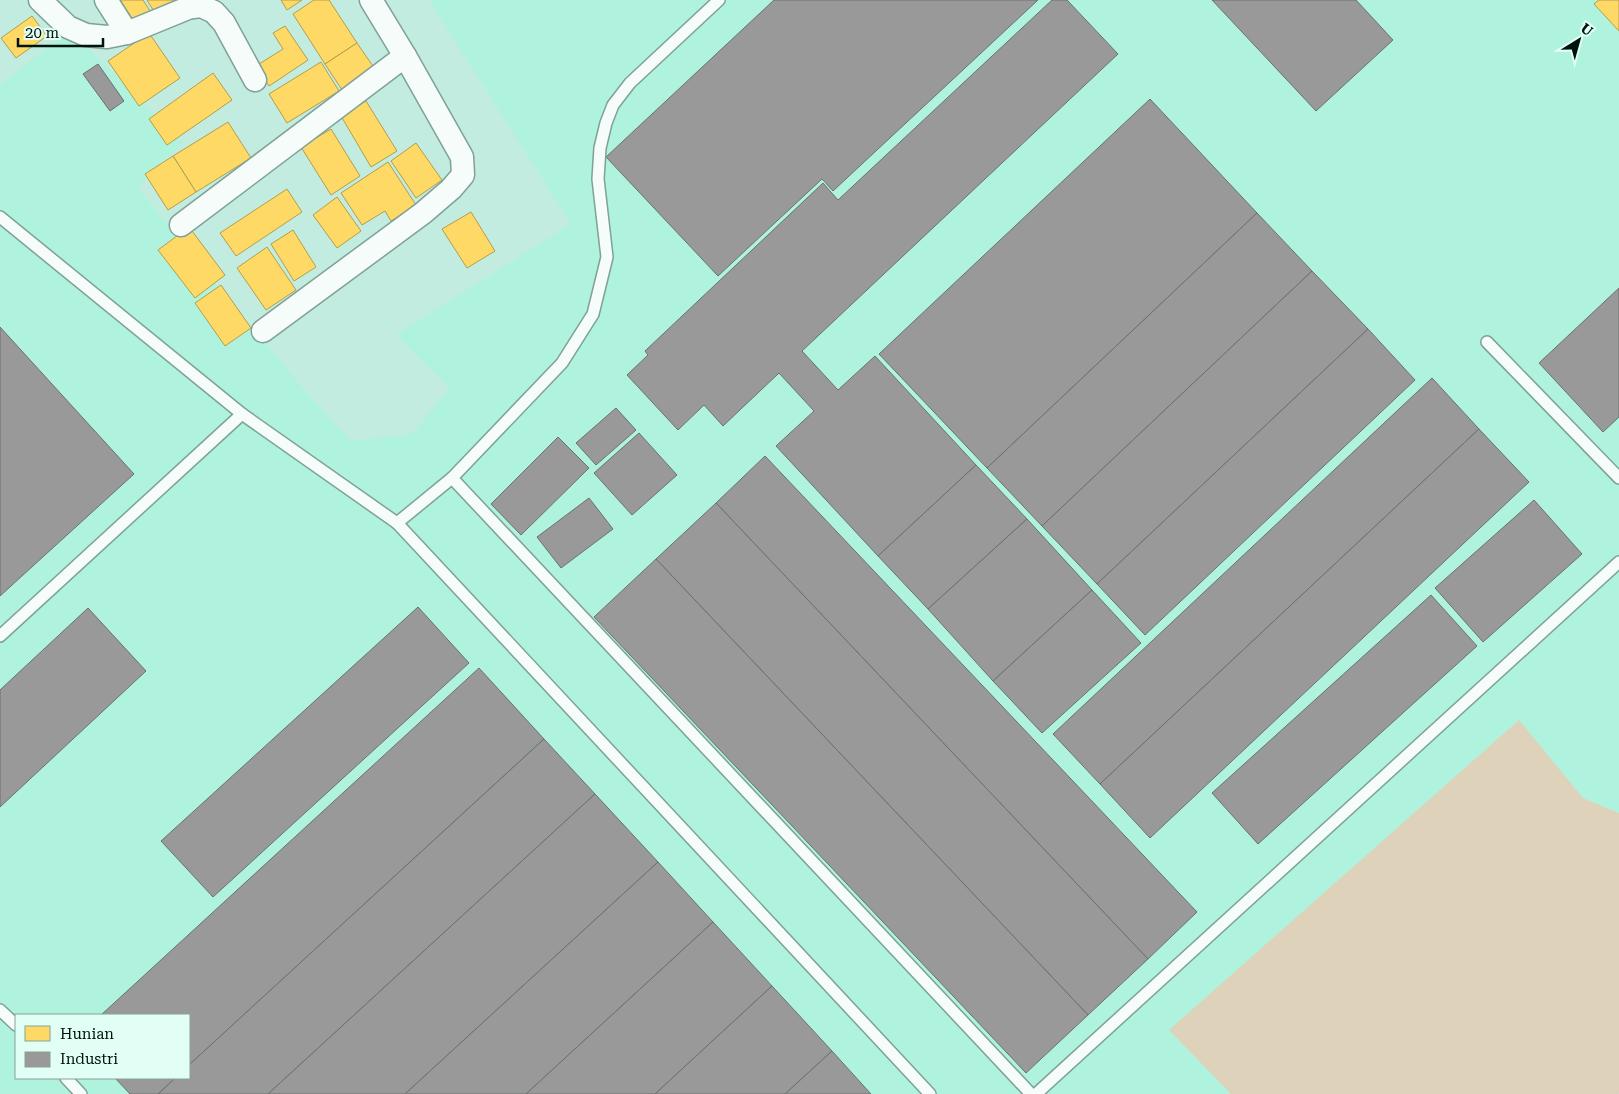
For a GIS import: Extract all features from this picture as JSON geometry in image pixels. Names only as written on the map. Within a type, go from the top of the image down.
[{"type":"street","points":[[40,0],[68,27],[86,36],[107,37],[127,33],[188,8],[200,6],[214,12],[224,23],[255,80]]},
{"type":"street","points":[[106,0],[127,33]]},
{"type":"street","points":[[263,331],[423,213],[451,189],[463,175],[462,158],[405,56],[371,0]]},
{"type":"street","points":[[181,225],[405,56]]},
{"type":"lane","points":[[398,523],[452,478],[562,363],[593,314],[606,257],[598,179],[600,156],[606,123],[613,105],[630,83],[720,0]]},
{"type":"lane","points":[[0,217],[242,414],[398,523],[930,1094]]},
{"type":"lane","points":[[1487,342],[1619,478]]},
{"type":"lane","points":[[0,636],[242,414]]},
{"type":"lane","points":[[452,478],[1032,1094]]},
{"type":"lane","points":[[1036,1094],[1619,562]]},
{"type":"lane","points":[[0,1010],[15,1024]]},
{"type":"lane","points":[[67,1079],[81,1094]]},
{"type":"shaded area","points":[[429,0],[1600,0],[1619,20],[1619,1094],[0,1094],[0,85],[70,30],[183,143],[137,187],[306,392],[351,441],[412,434],[450,388],[396,335],[571,224]]},
{"type":"shaded area","points":[[1519,720],[1583,798],[1619,813],[1619,1093],[1231,1094],[1169,1030]]},
{"type":"building: Hunian","points":[[120,0],[143,0],[152,14],[136,24]]},
{"type":"building: Hunian","points":[[147,0],[176,0],[155,13]]},
{"type":"building: Hunian","points":[[281,0],[302,0],[287,10]]},
{"type":"building: Hunian","points":[[314,0],[329,0],[357,43],[325,64],[293,14]]},
{"type":"building: Hunian","points":[[1599,0],[1619,0],[1619,31],[1594,4]]},
{"type":"building: Hunian","points":[[32,16],[47,36],[16,58],[1,38]]},
{"type":"building: Hunian","points":[[285,26],[308,60],[269,86],[256,66],[283,49],[273,33]]},
{"type":"building: Hunian","points":[[149,33],[180,78],[139,106],[108,61]]},
{"type":"building: Hunian","points":[[357,43],[379,75],[346,96],[325,64]]},
{"type":"building: Hunian","points":[[321,62],[339,91],[287,123],[269,94]]},
{"type":"building: Hunian","points":[[213,73],[232,100],[167,145],[149,119]]},
{"type":"building: Hunian","points":[[366,101],[397,151],[371,167],[341,116]]},
{"type":"building: Hunian","points":[[228,122],[251,158],[196,192],[173,156]]},
{"type":"building: Hunian","points":[[331,129],[360,176],[331,195],[301,147]]},
{"type":"building: Hunian","points":[[416,143],[442,180],[416,198],[391,161]]},
{"type":"building: Hunian","points":[[173,156],[196,192],[168,210],[145,174]]},
{"type":"building: Hunian","points":[[388,162],[416,205],[391,221],[385,211],[362,225],[341,193]]},
{"type":"building: Hunian","points":[[287,189],[302,212],[236,256],[220,233]]},
{"type":"building: Hunian","points":[[337,197],[361,231],[337,248],[313,215]]},
{"type":"building: Hunian","points":[[471,212],[495,251],[467,268],[442,229]]},
{"type":"building: Hunian","points":[[189,227],[225,275],[195,298],[158,250]]},
{"type":"building: Hunian","points":[[293,230],[316,267],[294,281],[271,244]]},
{"type":"building: Hunian","points":[[267,247],[296,290],[266,310],[237,268]]},
{"type":"building: Hunian","points":[[221,285],[251,328],[225,346],[195,303]]},
{"type":"building: Industri","points":[[774,0],[1038,0],[833,191],[822,179],[718,276],[606,157]]},
{"type":"building: Industri","points":[[1052,0],[1067,0],[1118,54],[802,351],[838,390],[875,356],[976,465],[878,556],[776,446],[814,411],[779,373],[723,426],[704,405],[678,430],[627,375],[648,355],[645,351],[823,183],[838,200]]},
{"type":"building: Industri","points":[[1212,0],[1356,0],[1393,40],[1316,111]]},
{"type":"building: Industri","points":[[98,64],[124,101],[110,111],[83,74]]},
{"type":"building: Industri","points":[[1150,99],[1257,213],[987,468],[879,354]]},
{"type":"building: Industri","points":[[1257,213],[1312,271],[1042,526],[987,468]]},
{"type":"building: Industri","points":[[1312,271],[1368,329],[1097,584],[1042,526]]},
{"type":"building: Industri","points":[[1619,288],[1619,417],[1603,432],[1539,363]]},
{"type":"building: Industri","points":[[0,327],[134,474],[0,596]]},
{"type":"building: Industri","points":[[1368,329],[1415,380],[1145,635],[1097,584]]},
{"type":"building: Industri","points":[[1432,378],[1479,429],[1100,784],[1053,734]]},
{"type":"building: Industri","points":[[616,408],[636,430],[596,465],[576,443]]},
{"type":"building: Industri","points":[[1479,429],[1529,482],[1150,838],[1100,784]]},
{"type":"building: Industri","points":[[639,433],[677,475],[632,515],[594,473]]},
{"type":"building: Industri","points":[[558,437],[589,468],[521,535],[491,504]]},
{"type":"building: Industri","points":[[765,456],[1197,912],[1148,959],[716,503]]},
{"type":"building: Industri","points":[[976,465],[1027,519],[928,609],[878,556]]},
{"type":"building: Industri","points":[[589,498],[613,529],[561,568],[537,537]]},
{"type":"building: Industri","points":[[1534,500],[1582,554],[1483,642],[1435,588]]},
{"type":"building: Industri","points":[[716,503],[1148,959],[1088,1015],[656,559]]},
{"type":"building: Industri","points":[[1027,519],[1092,590],[993,681],[928,609]]},
{"type":"building: Industri","points":[[656,559],[1088,1015],[1026,1073],[594,617]]},
{"type":"building: Industri","points":[[1092,590],[1141,643],[1042,733],[993,681]]},
{"type":"building: Industri","points":[[1431,595],[1477,646],[1258,844],[1212,793]]},
{"type":"building: Industri","points":[[418,607],[469,663],[213,897],[161,841]]},
{"type":"building: Industri","points":[[88,608],[146,671],[0,807],[0,690]]},
{"type":"building: Industri","points":[[479,668],[544,739],[190,1064],[190,1014],[102,1014]]},
{"type":"building: Industri","points":[[544,739],[595,794],[268,1094],[158,1094],[174,1079],[190,1079],[190,1064]]},
{"type":"building: Industri","points":[[595,794],[658,862],[405,1094],[268,1094]]},
{"type":"building: Industri","points":[[658,862],[713,922],[526,1094],[405,1094]]},
{"type":"building: Industri","points":[[713,922],[772,986],[655,1094],[526,1094]]},
{"type":"building: Industri","points":[[772,986],[832,1051],[785,1094],[655,1094]]},
{"type":"building: Industri","points":[[832,1051],[871,1094],[785,1094]]},
{"type":"building: Industri","points":[[116,1079],[174,1079],[158,1094],[130,1094]]}]
